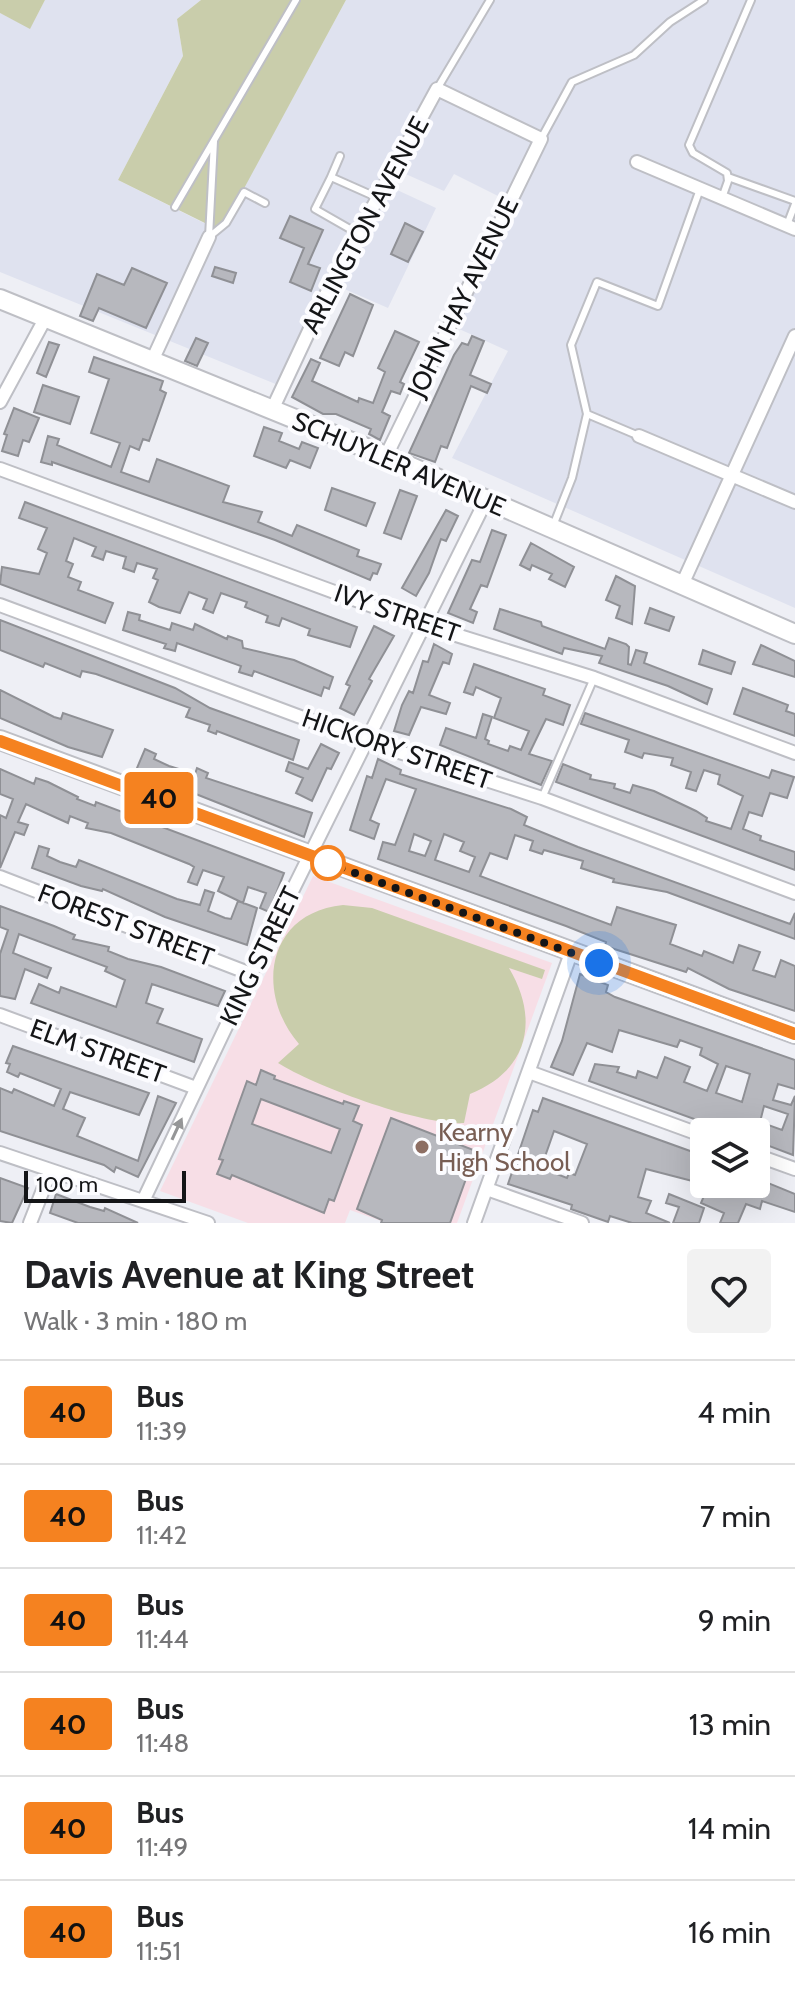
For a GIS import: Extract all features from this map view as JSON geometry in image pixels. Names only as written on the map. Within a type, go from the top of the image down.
[{"type":"main road","name":"SCHUYLER AVENUE","points":[[0,299],[386,456],[795,634]]},
{"type":"main road","points":[[0,740],[795,1034]]},
{"type":"street","name":"ARLINGTON AVENUE","points":[[272,410],[357,233],[437,89],[541,139]]},
{"type":"street","name":"JOHN HAY AVENUE","points":[[386,456],[541,139]]},
{"type":"street","points":[[637,162],[791,227]]},
{"type":"street","points":[[152,361],[209,237]]},
{"type":"street","points":[[0,402],[16,362],[46,317]]},
{"type":"street","points":[[681,587],[795,336]]},
{"type":"street","points":[[780,365],[795,371]]},
{"type":"street","points":[[639,436],[795,502]]},
{"type":"street","name":"IVY STREET","points":[[0,469],[424,625],[594,678],[795,753]]},
{"type":"street","name":"KING STREET","points":[[144,1199],[365,741],[486,500]]},
{"type":"street","name":"HICKORY STREET","points":[[0,605],[365,741],[542,798],[795,893]]},
{"type":"street","name":"FOREST STREET","points":[[0,877],[251,974]]},
{"type":"street","points":[[474,1223],[571,953]]},
{"type":"street","name":"ELM STREET","points":[[0,1015],[196,1088]]},
{"type":"street","points":[[529,1072],[690,1131]]},
{"type":"street","points":[[0,1153],[208,1223]]},
{"type":"street","points":[[770,1160],[795,1169]]},
{"type":"street","points":[[30,1223],[50,1172]]},
{"type":"street","points":[[487,1189],[582,1223]]},
{"type":"lane","points":[[175,207],[296,0]]},
{"type":"lane","points":[[437,89],[490,0]]},
{"type":"lane","points":[[541,139],[572,82],[634,55],[670,22],[704,0]]},
{"type":"lane","points":[[751,0],[689,145],[693,153],[728,177],[795,202],[791,227]]},
{"type":"lane","points":[[209,237],[214,137]]},
{"type":"lane","points":[[340,156],[315,209],[357,233]]},
{"type":"lane","points":[[331,177],[376,197]]},
{"type":"lane","points":[[722,198],[728,177]]},
{"type":"lane","points":[[552,530],[572,478],[587,414],[571,345],[597,282],[658,306],[700,189]]},
{"type":"lane","points":[[209,237],[226,223],[244,192],[265,203]]},
{"type":"lane","points":[[587,414],[639,436]]},
{"type":"lane","points":[[542,798],[594,678]]},
{"type":"shaded area","points":[[45,0],[201,0],[177,19],[183,56],[118,180],[220,231],[346,0],[795,0],[795,608],[452,458],[508,351],[448,324],[506,200],[454,174],[444,191],[392,168],[382,183],[436,208],[388,308],[333,284],[283,387],[0,272],[0,13],[30,28]]},
{"type":"shaded area","points":[[313,876],[552,963],[457,1223],[387,1223],[350,1210],[345,1223],[248,1223],[160,1191]]},
{"type":"green space","points":[[0,0],[45,0],[30,29],[0,13]]},
{"type":"green space","points":[[201,0],[346,0],[221,231],[118,180],[183,56],[177,19]]},
{"type":"green space","points":[[343,905],[372,908],[545,970],[542,979],[509,968],[524,1006],[526,1025],[523,1042],[505,1072],[470,1094],[464,1123],[423,1118],[369,1103],[278,1063],[299,1044],[285,1024],[276,1002],[273,980],[276,958],[284,939],[297,923],[317,911]]},
{"type":"building","points":[[290,216],[323,230],[308,264],[320,268],[311,291],[290,282],[304,248],[280,238]]},
{"type":"building","points":[[405,223],[423,232],[408,262],[391,254]]},
{"type":"building","points":[[215,267],[236,273],[233,283],[212,276]]},
{"type":"building","points":[[132,268],[167,283],[146,328],[99,308],[93,321],[80,316],[97,274],[124,285]]},
{"type":"building","points":[[350,294],[373,305],[353,356],[345,352],[339,366],[320,358]]},
{"type":"building","points":[[395,331],[419,342],[400,382],[404,384],[400,394],[391,391],[382,412],[390,416],[380,440],[369,434],[371,429],[336,414],[323,414],[292,397],[311,359],[320,363],[312,381],[358,402],[359,398],[373,403],[385,372],[378,368]]},
{"type":"building","points":[[472,336],[484,341],[470,375],[491,384],[487,393],[471,386],[447,448],[441,446],[435,462],[409,453],[454,355],[462,343],[468,345]]},
{"type":"building","points":[[196,338],[208,343],[197,366],[185,361]]},
{"type":"building","points":[[49,342],[59,345],[46,377],[37,373]]},
{"type":"building","points":[[94,357],[163,381],[160,390],[166,393],[149,441],[143,439],[139,450],[130,446],[121,472],[149,482],[157,459],[229,486],[223,502],[262,512],[258,522],[292,536],[297,525],[359,550],[357,556],[381,564],[377,574],[373,573],[370,580],[275,540],[52,462],[52,465],[41,462],[48,436],[59,439],[57,445],[111,467],[120,443],[91,433],[109,379],[89,372]]},
{"type":"building","points":[[43,385],[79,397],[70,424],[34,412]]},
{"type":"building","points":[[14,408],[39,418],[29,442],[23,440],[18,456],[2,451],[7,435],[4,434]]},
{"type":"building","points":[[264,427],[282,433],[279,441],[299,449],[302,442],[318,448],[310,468],[290,460],[286,468],[254,456]]},
{"type":"building","points":[[332,488],[375,503],[366,526],[325,510]]},
{"type":"building","points":[[400,490],[417,496],[401,539],[384,533]]},
{"type":"building","points":[[25,502],[357,627],[350,647],[308,635],[310,629],[282,618],[279,626],[266,622],[268,616],[245,607],[247,602],[221,593],[213,613],[203,609],[207,599],[189,592],[180,613],[159,607],[149,602],[158,580],[153,578],[157,569],[137,563],[134,572],[123,568],[126,557],[106,551],[103,560],[92,556],[96,547],[74,538],[66,561],[73,564],[68,577],[81,582],[78,590],[113,603],[105,623],[0,584],[2,567],[39,574],[47,553],[38,549],[47,528],[19,518]]},
{"type":"building","points":[[446,510],[458,516],[446,541],[441,539],[429,573],[416,596],[402,588]]},
{"type":"building","points":[[492,530],[506,535],[487,587],[481,585],[470,609],[477,612],[473,623],[448,613],[472,560],[480,562]]},
{"type":"building","points":[[531,543],[574,567],[565,587],[549,579],[552,574],[532,565],[530,570],[520,565]]},
{"type":"building","points":[[616,576],[635,586],[632,624],[616,618],[620,606],[606,600]]},
{"type":"building","points":[[650,608],[674,617],[669,631],[645,623]]},
{"type":"building","points":[[500,609],[541,622],[542,626],[605,649],[609,638],[626,644],[629,647],[628,664],[631,665],[636,650],[647,653],[644,663],[712,689],[707,704],[668,686],[599,663],[602,656],[564,648],[562,654],[494,629]]},
{"type":"building","points":[[128,612],[140,615],[139,620],[170,630],[172,623],[193,630],[195,624],[227,639],[228,636],[242,641],[243,648],[294,660],[333,677],[329,689],[324,687],[321,696],[254,671],[252,676],[239,672],[241,666],[177,643],[175,651],[164,648],[166,644],[123,630]]},
{"type":"building","points":[[0,620],[175,688],[210,708],[299,740],[293,760],[217,731],[216,734],[208,731],[210,725],[186,717],[190,708],[96,674],[82,671],[80,677],[0,650]]},
{"type":"building","points":[[374,626],[394,636],[369,679],[372,681],[354,715],[340,708],[350,686],[346,684]]},
{"type":"building","points":[[434,644],[452,654],[449,664],[443,662],[429,695],[450,703],[446,714],[421,707],[409,735],[394,731],[402,705],[409,691],[413,693],[423,661],[428,662]]},
{"type":"building","points":[[761,645],[795,661],[795,677],[753,664]]},
{"type":"building","points":[[703,650],[735,662],[731,674],[699,664]]},
{"type":"building","points":[[474,664],[545,689],[543,695],[570,705],[563,725],[546,719],[529,754],[552,761],[541,785],[440,745],[446,728],[476,738],[483,714],[492,717],[485,739],[489,741],[488,744],[508,751],[510,746],[521,750],[529,731],[494,718],[501,698],[476,687],[473,695],[464,692]]},
{"type":"building","points":[[743,688],[788,705],[786,711],[795,714],[795,736],[734,714]]},
{"type":"building","points":[[0,690],[54,717],[61,719],[63,713],[113,730],[102,757],[68,747],[0,718]]},
{"type":"building","points":[[585,713],[769,778],[772,770],[794,777],[787,798],[770,793],[762,816],[749,812],[743,829],[761,836],[760,840],[795,852],[795,870],[556,782],[563,764],[591,775],[590,779],[615,784],[614,788],[630,793],[633,785],[654,791],[696,811],[707,818],[706,821],[731,829],[743,796],[718,784],[720,775],[704,770],[696,791],[686,788],[691,772],[671,765],[673,758],[644,753],[642,758],[625,752],[629,740],[581,724]]},
{"type":"building","points":[[321,744],[339,753],[331,769],[327,768],[312,801],[296,793],[303,778],[286,771],[289,762],[308,769]]},
{"type":"building","points":[[145,749],[156,754],[154,759],[169,766],[195,774],[197,768],[208,773],[206,778],[312,813],[304,837],[153,777],[137,768]]},
{"type":"building","points":[[378,759],[401,770],[400,774],[511,809],[527,817],[524,825],[578,847],[790,924],[795,913],[795,939],[667,892],[613,882],[614,879],[581,868],[583,861],[544,850],[542,854],[530,850],[533,841],[515,835],[507,859],[490,853],[480,876],[611,925],[617,907],[676,925],[670,944],[702,956],[704,951],[733,963],[739,945],[760,952],[753,970],[775,977],[781,960],[795,966],[795,1011],[729,989],[688,968],[686,972],[605,946],[606,942],[566,926],[378,859],[383,842],[395,845],[416,789],[386,779],[370,820],[379,824],[374,839],[350,830],[367,776],[372,778]],"holes":[[[414,834],[431,841],[425,856],[409,851]],[[444,834],[464,842],[460,851],[475,857],[469,872],[435,860]]]},
{"type":"building","points":[[0,769],[34,784],[36,778],[48,782],[95,806],[96,802],[284,873],[269,912],[260,908],[266,893],[248,887],[243,903],[218,891],[224,877],[203,870],[197,885],[188,882],[194,867],[189,864],[111,833],[86,828],[88,823],[70,816],[68,823],[26,804],[18,822],[28,825],[24,835],[15,832],[0,868],[0,815],[6,818],[13,799],[0,794]]},
{"type":"building","points":[[39,846],[49,849],[47,856],[60,862],[76,867],[79,860],[177,899],[200,905],[205,890],[214,893],[208,911],[225,918],[231,919],[238,901],[257,908],[247,945],[165,917],[103,889],[81,886],[32,868]]},
{"type":"building","points":[[0,906],[75,935],[73,939],[109,947],[108,951],[128,959],[161,967],[225,991],[218,1006],[152,984],[146,1003],[163,1009],[157,1023],[202,1039],[194,1062],[31,1003],[39,984],[59,993],[61,987],[116,1007],[125,980],[105,971],[107,967],[19,934],[13,953],[51,968],[47,978],[25,969],[15,999],[0,996],[0,954],[8,930],[0,927]]},
{"type":"building","points":[[580,974],[608,985],[606,992],[615,997],[795,1060],[795,1089],[778,1084],[773,1100],[791,1105],[795,1096],[793,1155],[770,1146],[770,1126],[782,1130],[788,1114],[764,1106],[761,1118],[691,1118],[589,1081],[595,1064],[619,1067],[617,1072],[636,1078],[638,1071],[657,1078],[665,1057],[690,1067],[684,1082],[707,1091],[718,1064],[700,1055],[702,1048],[680,1040],[677,1047],[619,1030],[612,1052],[587,1043],[573,1075],[551,1067],[562,1041]],"holes":[[[726,1066],[750,1074],[742,1102],[716,1093]]]},
{"type":"building","points":[[13,1046],[149,1093],[139,1115],[70,1092],[63,1109],[85,1118],[77,1136],[138,1161],[158,1096],[176,1103],[138,1177],[116,1167],[114,1172],[104,1165],[0,1131],[0,1088],[12,1093],[14,1089],[54,1106],[61,1089],[20,1073],[18,1077],[7,1072],[10,1064],[6,1063]]},
{"type":"building","points":[[261,1070],[275,1076],[274,1079],[343,1104],[344,1101],[359,1106],[353,1121],[362,1125],[334,1201],[329,1199],[324,1213],[232,1175],[230,1179],[217,1174],[223,1160],[219,1159],[247,1081],[256,1085]],"holes":[[[261,1099],[340,1129],[331,1153],[252,1124]]]},
{"type":"building","points":[[543,1098],[690,1151],[690,1180],[646,1169],[638,1197],[651,1201],[646,1213],[670,1223],[632,1223],[610,1216],[608,1222],[571,1209],[572,1205],[508,1184],[533,1110],[538,1112]],"holes":[[[554,1131],[587,1144],[575,1175],[569,1173],[567,1178],[541,1168]]]},
{"type":"building","points":[[391,1118],[476,1151],[450,1223],[381,1223],[382,1220],[357,1209]]},
{"type":"building","points":[[0,1178],[28,1188],[12,1223],[0,1221]]},
{"type":"building","points":[[770,1184],[795,1194],[795,1212],[762,1201],[760,1209],[746,1204],[738,1223],[720,1223],[724,1213],[701,1203],[703,1198],[770,1198]]},
{"type":"building","points":[[56,1194],[104,1211],[105,1208],[138,1223],[78,1223],[50,1213]]},
{"type":"building","points":[[669,1194],[704,1208],[699,1223],[673,1223],[679,1207],[666,1203]]},
{"type":"bus line","name":"40","points":[[0,741],[795,1034]]},
{"type":"place","name":"Kearny High School","points":[[422,1147]]},
{"type":"route","points":[[328,863],[599,963]]}]
